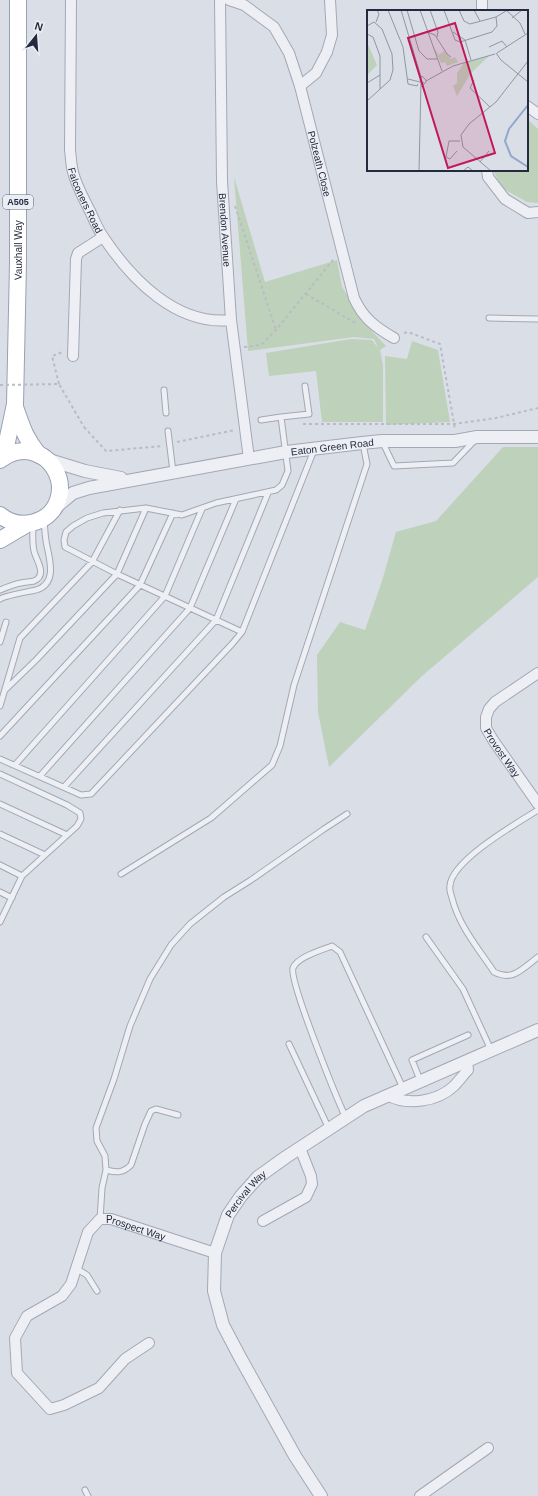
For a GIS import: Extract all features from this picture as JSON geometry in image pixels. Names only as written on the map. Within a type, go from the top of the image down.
[{"type":"main road","name":"Vauxhall Way","points":[[2,458],[15,404],[18,263],[18,0]]},
{"type":"main road","name":"Vauxhall Way","points":[[15,404],[23,431],[30,443],[53,465],[58,474],[60,487],[58,499],[40,518]]},
{"type":"main road","points":[[2,458],[18,451],[30,452],[43,457]]},
{"type":"main road","points":[[0,515],[6,520],[17,524],[40,518]]},
{"type":"main road","points":[[0,540],[40,518]]},
{"type":"street","name":"Falconers Road","points":[[71,0],[69,134],[73,172],[82,195],[103,237],[137,281],[168,304],[202,318],[222,321],[232,320]]},
{"type":"street","name":"Brendon Avenue","points":[[220,0],[222,181],[232,320],[249,459]]},
{"type":"street","name":"Polzeath Close","points":[[229,0],[244,5],[274,27],[289,53],[300,86],[354,298],[358,308],[365,318],[380,330],[394,338]]},
{"type":"street","points":[[300,86],[316,73],[327,52],[332,34],[330,0]]},
{"type":"street","points":[[528,107],[538,114]]},
{"type":"street","points":[[487,171],[488,177],[505,199],[528,212],[538,212]]},
{"type":"street","points":[[73,356],[76,260],[78,253],[103,237]]},
{"type":"street","name":"Eaton Green Road","points":[[40,518],[73,493],[89,488],[286,452],[362,442],[538,436]]},
{"type":"street","name":"Eaton Green Road","points":[[43,457],[85,472],[128,480]]},
{"type":"street","name":"Provost Way","points":[[538,673],[495,702],[489,709],[486,717],[486,728],[538,804]]},
{"type":"street","name":"Percival Way","points":[[321,1496],[294,1456],[223,1325],[214,1291],[215,1253],[228,1215],[241,1196],[258,1177],[364,1106],[420,1080],[538,1030]]},
{"type":"street","points":[[387,1095],[395,1099],[412,1101],[436,1097],[453,1087],[468,1070],[467,1061]]},
{"type":"street","points":[[263,1221],[306,1197],[312,1184],[311,1176],[300,1148]]},
{"type":"street","name":"Prospect Way","points":[[149,1343],[125,1359],[100,1388],[64,1405],[50,1408],[34,1393],[17,1372],[15,1338],[27,1316],[62,1296],[71,1284],[88,1232],[100,1219],[111,1219],[215,1253]]},
{"type":"street","points":[[420,1496],[488,1448]]},
{"type":"lane","points":[[488,318],[538,319]]},
{"type":"lane","points":[[261,420],[308,414],[305,386]]},
{"type":"lane","points":[[164,390],[166,413]]},
{"type":"lane","points":[[242,632],[92,562],[65,547],[66,532],[87,518],[103,513],[146,508],[182,515],[216,503],[268,493],[276,490],[282,486],[288,471],[281,417]]},
{"type":"lane","points":[[168,431],[173,472]]},
{"type":"lane","points":[[382,441],[394,466],[453,463],[477,437]]},
{"type":"lane","points":[[121,874],[211,818],[272,765],[280,746],[294,685],[367,464],[362,442]]},
{"type":"lane","points":[[0,759],[81,795],[91,794],[242,632],[314,449]]},
{"type":"lane","points":[[64,787],[216,620],[268,493]]},
{"type":"lane","points":[[40,776],[190,608],[236,499]]},
{"type":"lane","points":[[5,690],[36,660],[117,574],[146,508]]},
{"type":"lane","points":[[14,765],[165,596],[202,509]]},
{"type":"lane","points":[[0,706],[20,638],[92,562],[120,510]]},
{"type":"lane","points":[[0,736],[140,585],[173,513]]},
{"type":"lane","points":[[0,590],[11,585],[34,581],[39,577],[41,569],[32,539],[40,518]]},
{"type":"lane","points":[[0,599],[39,589],[45,585],[50,578],[50,557],[40,518]]},
{"type":"lane","points":[[0,642],[6,622]]},
{"type":"lane","points":[[0,774],[68,805],[80,813],[82,819],[77,826],[22,876],[0,922]]},
{"type":"lane","points":[[0,804],[67,835]]},
{"type":"lane","points":[[538,810],[475,852],[453,874],[450,880],[449,888],[455,911],[460,922],[494,972],[508,976],[514,974],[538,957]]},
{"type":"lane","points":[[100,1219],[102,1188],[106,1170],[105,1156],[97,1141],[96,1128],[114,1079],[133,1019],[150,978],[172,945],[190,924],[224,897],[347,814]]},
{"type":"lane","points":[[0,834],[45,855]]},
{"type":"lane","points":[[0,865],[22,876]]},
{"type":"lane","points":[[0,892],[12,898]]},
{"type":"lane","points":[[426,937],[463,989],[491,1050]]},
{"type":"lane","points":[[346,1118],[310,1026],[294,978],[293,969],[295,964],[311,953],[332,946],[340,952],[403,1088]]},
{"type":"lane","points":[[420,1080],[412,1060],[468,1035]]},
{"type":"lane","points":[[289,1044],[329,1129]]},
{"type":"lane","points":[[106,1170],[121,1172],[127,1170],[131,1165],[151,1111],[156,1109],[178,1115]]},
{"type":"lane","points":[[77,1269],[87,1275],[97,1291]]},
{"type":"lane","points":[[86,1490],[88,1496]]},
{"type":"path","points":[[234,202],[276,330]]},
{"type":"path","points":[[235,348],[261,346],[306,294],[341,250]]},
{"type":"path","points":[[306,294],[363,328]]},
{"type":"path","points":[[394,338],[408,332],[440,344],[454,424],[455,440]]},
{"type":"path","points":[[52,356],[59,384],[84,427],[106,451],[169,444],[245,428]]},
{"type":"path","points":[[0,385],[59,384]]},
{"type":"path","points":[[282,426],[294,424],[454,424],[496,418],[538,408]]},
{"type":"green space","points":[[528,120],[538,129],[538,203],[527,202],[502,188],[494,171],[528,171]]},
{"type":"green space","points":[[234,177],[265,282],[337,260],[342,287],[367,326],[386,346],[380,350],[383,365],[383,422],[322,422],[316,371],[269,376],[266,353],[351,339],[372,340],[378,348],[374,339],[354,337],[248,351]]},
{"type":"green space","points":[[412,341],[438,350],[450,422],[386,425],[385,356],[407,359]]},
{"type":"green space","points":[[503,447],[538,447],[538,577],[422,676],[329,767],[318,712],[317,655],[340,622],[365,630],[382,581],[396,532],[436,521]]}]
